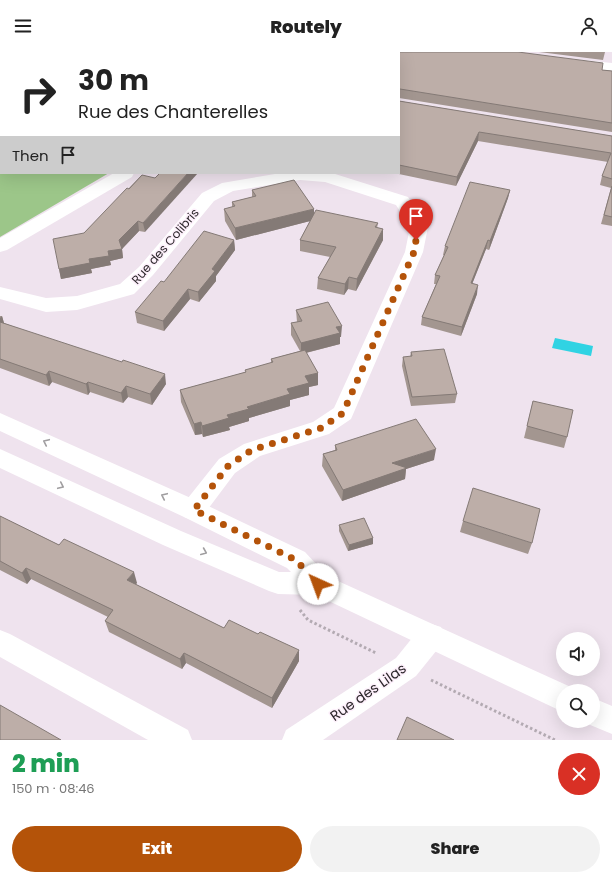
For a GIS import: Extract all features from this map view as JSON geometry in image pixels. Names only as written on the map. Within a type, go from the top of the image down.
[{"type":"street","points":[[560,61],[612,68]]},
{"type":"street","points":[[0,246],[124,174]]},
{"type":"street","name":"Rue des Colibris","points":[[0,293],[46,305],[77,302],[127,289],[146,271],[208,197],[228,187],[300,174],[327,177],[402,201],[419,227],[414,252],[343,413],[321,428],[252,450],[228,466],[172,538]]},
{"type":"street","points":[[0,421],[194,510],[296,560],[318,584],[556,695]]},
{"type":"street","points":[[0,458],[172,538],[278,583],[318,584]]},
{"type":"street","name":"Rue des Lilas","points":[[297,740],[406,667],[431,636]]},
{"type":"street","points":[[0,643],[176,740]]},
{"type":"street","points":[[600,715],[612,720]]},
{"type":"green space","points":[[0,174],[107,174],[0,237]]},
{"type":"water","points":[[555,338],[593,346],[591,356],[552,348]]},
{"type":"building","points":[[400,52],[518,52],[603,63],[602,70],[612,71],[612,123],[400,89]]},
{"type":"building","points":[[400,101],[612,136],[612,179],[602,176],[611,153],[479,132],[457,177],[400,165]]},
{"type":"building","points":[[159,174],[187,174],[143,223],[138,221],[119,240],[122,249],[108,251],[109,256],[89,259],[90,263],[59,269],[53,239],[84,233],[127,188],[129,189],[142,175],[155,178]]},
{"type":"building","points":[[294,180],[314,209],[235,228],[224,209],[235,206],[232,202],[256,196],[252,190]]},
{"type":"building","points":[[470,182],[510,190],[490,241],[488,240],[471,283],[478,285],[462,327],[422,317],[440,276],[435,275],[448,247],[445,246]]},
{"type":"building","points":[[612,186],[612,217],[604,215]]},
{"type":"building","points":[[316,210],[378,223],[375,227],[383,229],[357,279],[349,277],[345,284],[318,278],[336,247],[300,240]]},
{"type":"building","points":[[204,231],[234,240],[212,269],[215,271],[198,292],[188,289],[163,321],[135,312],[161,281],[164,282]]},
{"type":"building","points":[[328,302],[342,326],[336,327],[340,333],[301,343],[291,323],[302,321],[296,310]]},
{"type":"building","points":[[0,322],[122,362],[123,360],[165,374],[150,394],[126,386],[121,393],[88,382],[86,384],[49,371],[46,375],[0,359]]},
{"type":"building","points":[[444,349],[457,394],[412,397],[403,357],[412,356],[411,352]]},
{"type":"building","points":[[305,350],[318,373],[305,376],[309,383],[287,389],[290,394],[247,407],[249,409],[227,415],[229,418],[202,426],[201,422],[194,424],[180,390],[246,372],[245,370],[273,362],[271,359]]},
{"type":"building","points":[[533,401],[573,410],[567,437],[527,426]]},
{"type":"building","points":[[416,419],[436,449],[392,463],[407,468],[343,490],[323,454],[337,450],[335,445]]},
{"type":"building","points":[[473,488],[540,509],[532,543],[463,521]]},
{"type":"building","points":[[0,516],[59,545],[64,539],[134,572],[127,580],[224,628],[229,620],[258,634],[260,632],[299,650],[272,698],[184,653],[180,659],[105,621],[113,610],[26,568],[22,573],[0,561]]},
{"type":"building","points":[[364,518],[373,538],[349,545],[339,525]]},
{"type":"building","points":[[0,705],[61,740],[0,740]]},
{"type":"building","points":[[407,717],[454,740],[397,740]]},
{"type":"route","points":[[318,584],[296,560],[194,510],[228,466],[252,450],[321,428],[343,413],[414,252],[416,240]]}]
